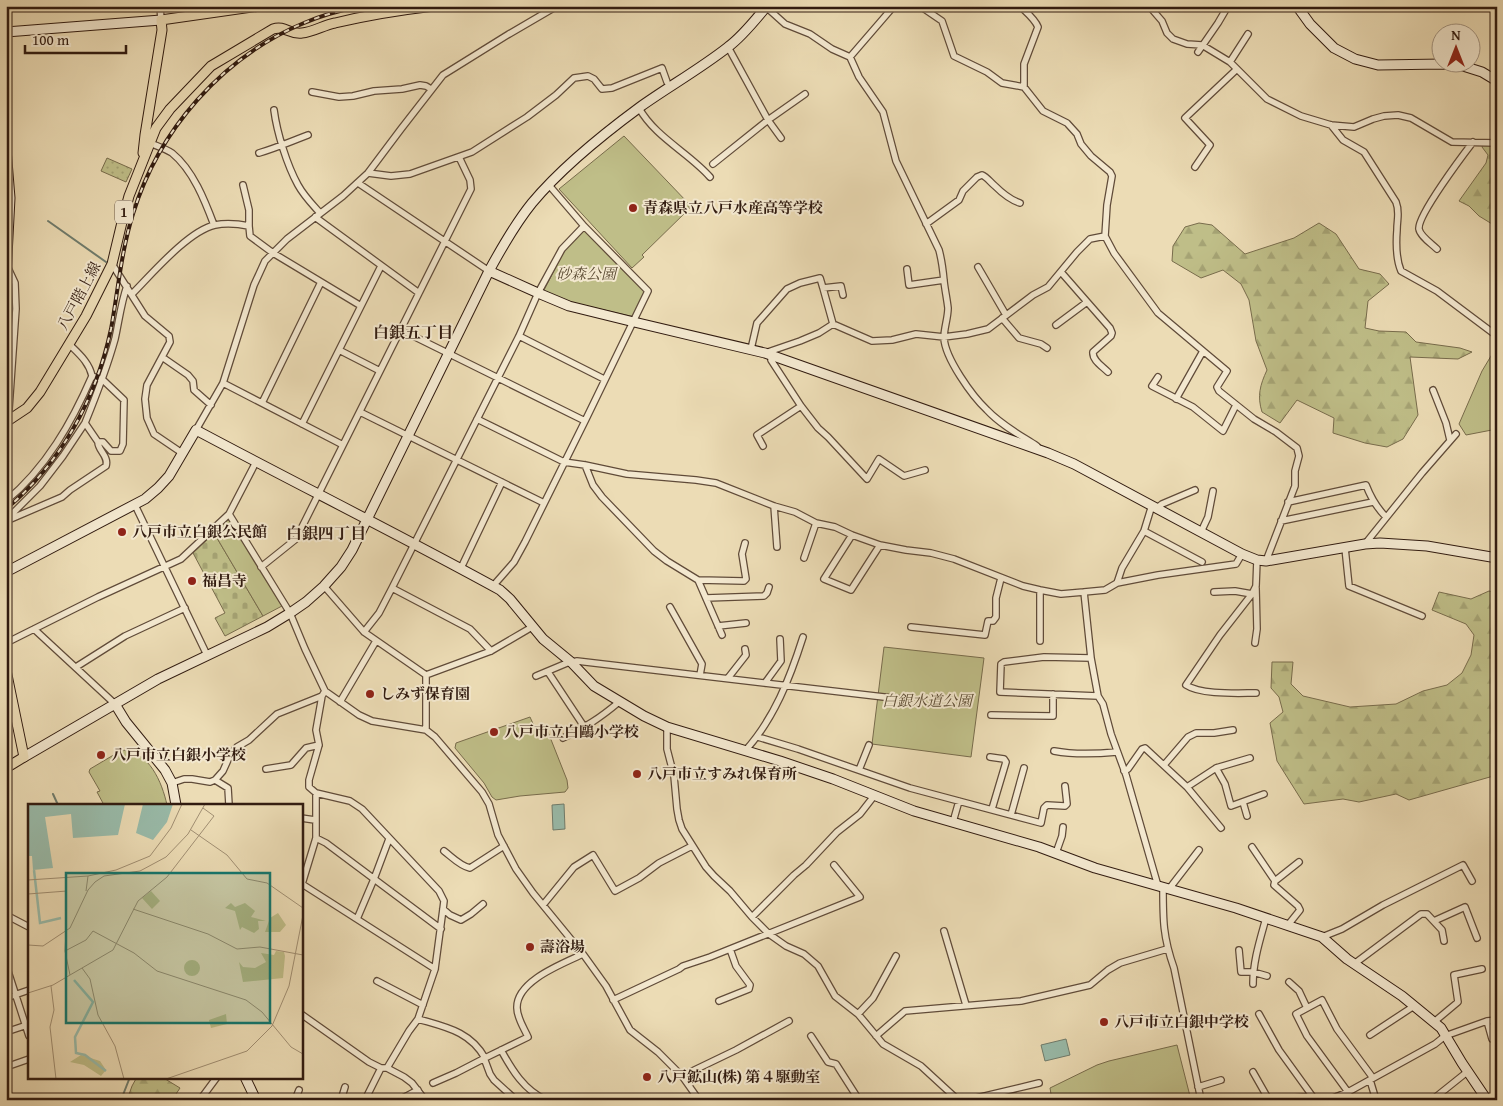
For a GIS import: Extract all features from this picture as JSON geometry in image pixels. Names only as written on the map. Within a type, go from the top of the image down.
[{"type":"main road","points":[[161,20],[260,6]]},
{"type":"main road","name":"八戸階上線","points":[[7,421],[27,408],[40,392],[86,316],[112,264],[122,218],[156,128],[170,109],[211,66],[273,29],[282,28],[293,33],[303,33],[350,19],[434,6]]},
{"type":"main road","name":"八戸階上線","points":[[142,164],[162,30],[161,20]]},
{"type":"main road","points":[[6,670],[24,757],[6,768]]},
{"type":"street","points":[[7,33],[161,20],[160,6]]},
{"type":"street","points":[[6,572],[135,505],[158,488],[169,476],[223,383],[254,285],[265,261],[287,239],[368,173],[443,75],[557,6]]},
{"type":"street","points":[[850,57],[894,6]]},
{"type":"street","points":[[920,6],[942,21],[954,56],[987,72],[1002,83],[1024,87]]},
{"type":"street","points":[[1020,6],[1038,27],[1024,64],[1024,87],[1043,111],[1067,123],[1077,134],[1081,144],[1091,156],[1110,172],[1112,176],[1107,205],[1105,236],[1114,253],[1158,313],[1227,371],[1217,387],[1219,391],[1254,419],[1276,432],[1297,448],[1299,456],[1295,471],[1295,486],[1281,521],[1261,561],[1256,586],[1257,629],[1255,643]]},
{"type":"street","points":[[1149,6],[1162,22],[1167,34],[1173,39],[1187,44],[1202,45],[1230,62],[1267,99],[1300,116],[1331,126],[1354,127],[1373,119],[1398,115],[1411,118],[1452,142],[1497,143]]},
{"type":"street","points":[[1198,52],[1228,6]]},
{"type":"street","points":[[1297,6],[1310,24],[1334,48],[1355,59],[1378,65],[1444,64],[1463,66],[1482,72],[1497,82]]},
{"type":"street","points":[[24,757],[158,679],[266,627],[306,602],[324,586],[341,567],[352,550],[489,271],[510,232],[531,204],[548,184],[594,143],[639,108],[728,47],[745,32],[766,7],[785,24],[810,34],[832,50],[850,57],[859,76],[883,112],[896,161],[939,250],[948,309],[944,337],[949,357],[965,382],[987,410],[1010,429],[1048,453]]},
{"type":"street","points":[[1230,62],[1248,34]]},
{"type":"street","points":[[728,47],[768,120],[781,138]]},
{"type":"street","points":[[368,173],[391,176],[410,174],[472,152],[556,96],[574,78],[588,76],[594,79],[602,89],[612,88],[662,68],[668,82]]},
{"type":"street","points":[[1195,167],[1210,145],[1185,118],[1237,69]]},
{"type":"street","points":[[312,92],[339,97],[420,85],[432,89]]},
{"type":"street","points":[[713,164],[768,120],[805,94]]},
{"type":"street","points":[[639,108],[643,115],[666,139],[710,177]]},
{"type":"street","points":[[274,110],[275,120],[298,186],[317,215],[381,266],[419,293]]},
{"type":"street","points":[[1331,126],[1343,140],[1364,152],[1396,202],[1399,210],[1397,230],[1398,264],[1401,271],[1437,291],[1497,336]]},
{"type":"street","points":[[259,153],[308,135]]},
{"type":"street","points":[[1437,249],[1422,235],[1419,230],[1419,224],[1434,197],[1473,142]]},
{"type":"street","points":[[150,143],[173,154],[189,174],[207,206],[214,225]]},
{"type":"street","points":[[6,149],[9,223],[7,271],[15,283],[16,309],[6,452]]},
{"type":"street","points":[[262,567],[296,539],[471,189],[470,180],[458,157]]},
{"type":"street","points":[[926,224],[959,200],[963,191],[976,177],[982,175],[995,187],[1020,203]]},
{"type":"street","points":[[358,183],[489,271],[538,294],[569,306],[768,354],[1048,453],[1074,464],[1242,554],[1261,561],[1366,544],[1387,543],[1427,546],[1497,558]]},
{"type":"street","points":[[493,586],[514,562],[648,291],[584,226],[548,184]]},
{"type":"street","points":[[243,185],[249,210],[250,236],[273,253],[361,306]]},
{"type":"street","points":[[6,236],[9,223]]},
{"type":"street","points":[[132,294],[173,251],[200,232],[214,225],[241,224],[249,226]]},
{"type":"street","points":[[364,632],[379,613],[392,588],[562,249],[584,226]]},
{"type":"street","points":[[833,324],[872,341],[892,340],[916,334],[944,337],[988,329],[1033,295],[1048,287],[1090,239],[1105,236]]},
{"type":"street","points":[[112,264],[145,316],[169,336],[170,342],[147,385],[145,399],[147,418],[154,434],[182,453]]},
{"type":"street","points":[[302,424],[381,266]]},
{"type":"street","points":[[978,267],[1004,317],[1019,338],[1041,344],[1047,348]]},
{"type":"street","points":[[908,269],[910,286],[944,280]]},
{"type":"street","points":[[1061,272],[1110,328],[1111,336],[1092,354],[1093,358],[1108,372]]},
{"type":"street","points":[[751,350],[757,323],[787,289],[800,283],[820,278],[833,324]]},
{"type":"street","points":[[262,403],[321,282]]},
{"type":"street","points":[[6,520],[40,486],[85,423],[102,380],[115,337],[125,283]]},
{"type":"street","points":[[823,288],[841,286],[843,295]]},
{"type":"street","points":[[1056,326],[1087,302]]},
{"type":"street","points":[[768,354],[819,333],[833,324]]},
{"type":"street","points":[[401,330],[585,421]]},
{"type":"street","points":[[519,336],[604,379]]},
{"type":"street","points":[[6,501],[52,450],[77,408],[92,376],[90,368],[84,359],[68,344]]},
{"type":"street","points":[[339,350],[380,371]]},
{"type":"street","points":[[1176,399],[1202,351]]},
{"type":"street","points":[[768,354],[800,406],[818,428],[867,479],[879,459],[904,476],[925,470]]},
{"type":"street","points":[[162,357],[188,375],[193,381],[194,390],[211,405]]},
{"type":"street","points":[[92,376],[102,380],[124,400],[124,444],[120,451],[111,451],[103,442],[98,442]]},
{"type":"street","points":[[1158,377],[1152,386],[1192,407],[1223,432],[1236,405]]},
{"type":"street","points":[[223,383],[343,445]]},
{"type":"street","points":[[1432,390],[1446,423],[1450,440]]},
{"type":"street","points":[[763,446],[757,435],[800,406]]},
{"type":"street","points":[[360,412],[544,503]]},
{"type":"street","points":[[477,419],[564,462],[627,474],[707,481],[795,512],[816,523],[835,527],[880,545],[954,559],[1023,586],[1061,594],[1105,590],[1118,584],[1158,575],[1236,564],[1242,554]]},
{"type":"street","points":[[6,520],[62,497],[106,466],[107,462],[98,446],[98,442],[85,423]]},
{"type":"street","points":[[196,430],[414,543],[500,590],[543,639],[571,662],[594,686],[619,702],[667,727],[834,779],[914,811],[1056,853],[1096,868],[1236,908],[1322,937],[1354,964],[1402,996],[1441,1028],[1467,1072],[1487,1100]]},
{"type":"street","points":[[1366,544],[1386,517],[1456,434]]},
{"type":"street","points":[[6,643],[98,597],[182,559],[229,514],[256,462]]},
{"type":"street","points":[[585,465],[593,485],[602,497],[654,551],[698,580],[744,581],[746,579],[742,554],[745,543]]},
{"type":"street","points":[[461,568],[502,482]]},
{"type":"street","points":[[1288,502],[1366,485],[1373,502],[1386,517]]},
{"type":"street","points":[[1118,584],[1122,568],[1144,531],[1154,507],[1195,490]]},
{"type":"street","points":[[1201,532],[1208,517],[1213,491]]},
{"type":"street","points":[[1281,521],[1373,502]]},
{"type":"street","points":[[135,505],[207,655]]},
{"type":"street","points":[[774,506],[777,547]]},
{"type":"street","points":[[229,514],[290,613],[323,693],[316,730],[319,745],[309,780],[309,787],[316,792],[350,801],[362,809],[438,890],[444,901],[435,969],[418,1019],[384,1068],[365,1100]]},
{"type":"street","points":[[804,558],[816,523]]},
{"type":"street","points":[[1144,531],[1202,562]]},
{"type":"street","points":[[852,535],[824,579],[851,590],[880,545]]},
{"type":"street","points":[[1345,548],[1348,586],[1422,616]]},
{"type":"street","points":[[911,627],[985,635],[988,621],[993,622],[996,617],[996,598],[1001,578]]},
{"type":"street","points":[[698,580],[722,635]]},
{"type":"street","points":[[324,586],[364,632],[426,675]]},
{"type":"street","points":[[1256,586],[1186,685],[1192,689],[1256,693]]},
{"type":"street","points":[[706,598],[764,596],[768,593],[768,587]]},
{"type":"street","points":[[392,588],[470,629],[491,651]]},
{"type":"street","points":[[1040,590],[1040,641]]},
{"type":"street","points":[[1214,592],[1235,591],[1252,594]]},
{"type":"street","points":[[1084,592],[1091,658],[1098,696],[1163,888],[1163,927],[1167,949],[1174,968],[1201,1100]]},
{"type":"street","points":[[670,607],[702,664],[700,675]]},
{"type":"street","points":[[76,667],[125,636],[185,608]]},
{"type":"street","points":[[718,626],[746,623]]},
{"type":"street","points":[[426,675],[491,651],[532,627]]},
{"type":"street","points":[[34,629],[115,704],[126,722],[165,770],[172,783],[176,804]]},
{"type":"street","points":[[745,751],[758,737],[779,701],[803,637]]},
{"type":"street","points":[[765,683],[781,661],[780,639]]},
{"type":"street","points":[[340,702],[376,641]]},
{"type":"street","points":[[728,678],[746,656],[744,648]]},
{"type":"street","points":[[1091,658],[1044,657],[1004,662],[1001,664],[1000,692],[1098,696]]},
{"type":"street","points":[[536,676],[577,661],[900,698]]},
{"type":"street","points":[[548,672],[585,728]]},
{"type":"street","points":[[426,675],[426,730]]},
{"type":"street","points":[[323,693],[372,721],[426,730],[435,737],[482,792],[489,804],[498,835],[516,869],[606,986],[630,1030],[658,1052],[682,1076],[699,1100]]},
{"type":"street","points":[[172,783],[184,779],[210,782],[215,780],[224,771],[231,753],[237,746],[249,740],[278,714],[323,693]]},
{"type":"street","points":[[991,715],[1052,716],[1053,694]]},
{"type":"street","points":[[563,738],[585,728],[619,702]]},
{"type":"street","points":[[667,727],[667,748],[674,776],[676,808],[682,829],[714,876],[769,934],[786,946],[804,954],[818,966],[835,996],[858,1014],[883,1044],[920,1066],[958,1100]]},
{"type":"street","points":[[1164,766],[1188,737],[1196,732],[1233,730]]},
{"type":"street","points":[[758,737],[910,788],[1040,823],[1044,808],[1048,805],[1065,806],[1067,804],[1065,786]]},
{"type":"street","points":[[266,769],[291,765],[306,748],[319,745]]},
{"type":"street","points":[[859,770],[869,745]]},
{"type":"street","points":[[1124,770],[1128,769],[1142,748],[1145,748],[1187,787],[1221,828]]},
{"type":"street","points":[[1054,751],[1095,754],[1118,752]]},
{"type":"street","points":[[990,757],[1004,759],[1006,762],[992,809]]},
{"type":"street","points":[[1187,787],[1216,768],[1250,758]]},
{"type":"street","points":[[1011,815],[1024,768]]},
{"type":"street","points":[[1216,768],[1225,784],[1231,806],[1264,794]]},
{"type":"street","points":[[215,780],[228,788],[229,804]]},
{"type":"street","points":[[316,792],[316,838],[302,886],[435,969]]},
{"type":"street","points":[[752,917],[837,832],[860,814],[874,796]]},
{"type":"street","points":[[953,822],[959,801]]},
{"type":"street","points":[[1243,802],[1248,816]]},
{"type":"street","points":[[302,818],[315,820]]},
{"type":"street","points":[[1056,853],[1063,827]]},
{"type":"street","points":[[316,838],[326,843],[441,929]]},
{"type":"street","points":[[357,919],[389,839]]},
{"type":"street","points":[[444,851],[459,863],[470,868],[504,846]]},
{"type":"street","points":[[543,905],[574,867],[593,855],[615,891],[639,878],[659,863],[692,846]]},
{"type":"street","points":[[1252,847],[1275,881],[1274,885],[1300,910],[1288,925]]},
{"type":"street","points":[[1163,888],[1199,850]]},
{"type":"street","points":[[1275,881],[1299,862]]},
{"type":"street","points":[[614,1000],[683,966],[860,897],[834,864]]},
{"type":"street","points":[[1322,937],[1342,929],[1383,905],[1463,865],[1472,881]]},
{"type":"street","points":[[443,909],[460,920],[483,904]]},
{"type":"street","points":[[1434,921],[1465,908],[1476,938]]},
{"type":"street","points":[[1354,964],[1421,914],[1427,914],[1442,930],[1444,941]]},
{"type":"street","points":[[6,916],[28,927]]},
{"type":"street","points":[[1254,984],[1253,972],[1256,955],[1266,918]]},
{"type":"street","points":[[944,931],[966,1005]]},
{"type":"street","points":[[719,1001],[749,989],[750,985],[736,966],[730,949]]},
{"type":"street","points":[[876,1036],[905,1011],[1021,1000],[1090,985],[1120,963],[1167,949]]},
{"type":"street","points":[[1240,950],[1241,972],[1253,972],[1267,976]]},
{"type":"street","points":[[433,1082],[528,1037],[519,1018],[517,1007],[518,998],[527,984],[583,954]]},
{"type":"street","points":[[858,1014],[873,998],[896,956]]},
{"type":"street","points":[[6,965],[27,1025],[6,1032]]},
{"type":"street","points":[[1434,1022],[1458,1002],[1454,975],[1482,969]]},
{"type":"street","points":[[378,981],[422,1005]]},
{"type":"street","points":[[1289,982],[1299,991],[1307,1008]]},
{"type":"street","points":[[6,998],[28,990]]},
{"type":"street","points":[[1348,1092],[1307,1036],[1296,1014],[1322,1000],[1337,1029],[1371,1079],[1376,1100]]},
{"type":"street","points":[[1370,1035],[1414,1006]]},
{"type":"street","points":[[1259,1014],[1279,1050],[1313,1097]]},
{"type":"street","points":[[302,1015],[360,1057],[412,1083],[425,1100]]},
{"type":"street","points":[[418,1019],[458,1031],[474,1042],[480,1049],[494,1080],[516,1100]]},
{"type":"street","points":[[1328,1100],[1348,1092],[1435,1044],[1445,1036],[1497,1020]]},
{"type":"street","points":[[682,1076],[736,1050],[789,1021]]},
{"type":"street","points":[[1487,1022],[1492,1039],[1497,1039]]},
{"type":"street","points":[[811,1036],[828,1062],[836,1064],[859,1100]]},
{"type":"street","points":[[502,1050],[509,1064],[524,1085],[536,1096],[546,1100]]},
{"type":"street","points":[[6,1067],[28,1059]]},
{"type":"street","points":[[1253,1072],[1269,1100]]},
{"type":"street","points":[[1432,1100],[1467,1072]]},
{"type":"street","points":[[200,1100],[215,1078]]},
{"type":"street","points":[[246,1078],[256,1100]]},
{"type":"street","points":[[1198,1087],[1221,1080]]},
{"type":"street","points":[[968,1100],[1039,1083]]},
{"type":"street","points":[[341,1100],[345,1087]]},
{"type":"street","points":[[295,1100],[299,1090]]},
{"type":"street","points":[[399,1100],[418,1090]]},
{"type":"street","points":[[1287,1100],[1297,1097],[1313,1097],[1321,1100]]},
{"type":"green space","points":[[624,136],[689,204],[689,209],[642,255],[644,257],[632,268],[559,189]]},
{"type":"green space","points":[[1483,144],[1497,146],[1497,227],[1479,216],[1469,206],[1459,201],[1486,163],[1488,155],[1482,147]]},
{"type":"green space","points":[[107,158],[132,169],[126,182],[101,171]]},
{"type":"green space","points":[[1199,223],[1212,225],[1245,254],[1294,238],[1319,223],[1336,234],[1359,269],[1380,274],[1389,284],[1368,301],[1365,328],[1379,331],[1406,332],[1416,342],[1460,348],[1472,352],[1458,359],[1410,357],[1418,415],[1403,439],[1387,447],[1365,443],[1333,433],[1334,418],[1297,400],[1280,423],[1262,412],[1260,391],[1267,370],[1256,341],[1249,300],[1241,284],[1223,270],[1201,278],[1172,261],[1173,246],[1185,227]]},
{"type":"green space","name":"砂森公園","points":[[586,230],[644,289],[645,293],[634,316],[570,302],[544,290],[564,251]]},
{"type":"green space","points":[[1497,346],[1497,429],[1466,435],[1459,424],[1482,371]]},
{"type":"green space","points":[[227,520],[230,520],[282,606],[263,616],[214,533]]},
{"type":"green space","points":[[214,533],[263,616],[225,636],[215,618],[225,613],[193,553]]},
{"type":"green space","points":[[1489,591],[1497,593],[1497,775],[1409,800],[1396,794],[1359,802],[1343,799],[1304,804],[1277,761],[1270,723],[1283,712],[1279,697],[1271,688],[1272,662],[1293,662],[1291,684],[1303,696],[1350,707],[1396,704],[1423,691],[1447,685],[1462,673],[1471,655],[1474,635],[1466,624],[1432,610],[1439,592],[1471,599]]},
{"type":"green space","name":"白銀水道公園","points":[[884,647],[984,658],[971,757],[872,744]]},
{"type":"green space","points":[[530,717],[535,728],[548,732],[567,780],[568,788],[565,792],[496,800],[455,748],[456,743]]},
{"type":"green space","points":[[122,750],[140,756],[153,769],[162,787],[167,804],[103,804],[97,792],[100,791],[89,772],[90,769]]},
{"type":"green space","points":[[1177,1045],[1191,1100],[1052,1100],[1050,1088],[1097,1065]]},
{"type":"green space","points":[[136,1078],[164,1078],[180,1088],[172,1100],[127,1100]]},
{"type":"shaded area","points":[[564,804],[565,829],[553,830],[552,805]]},
{"type":"shaded area","points":[[1066,1039],[1070,1055],[1045,1061],[1041,1045]]},
{"type":"waterway","points":[[48,221],[106,262]]},
{"type":"waterway","points":[[53,794],[58,804]]},
{"type":"waterway","points":[[121,1100],[130,1078]]},
{"type":"railway","points":[[6,509],[44,471],[74,428],[86,405],[96,380],[111,329],[123,257],[133,214],[144,183],[176,126],[220,76],[246,56],[274,38],[304,23],[332,13],[362,6]]},
{"type":"place","name":"青森県立八戸水産高等学校","points":[[633,208]]},
{"type":"place","name":"八戸市立白銀公民館","points":[[122,532]]},
{"type":"place","name":"福昌寺","points":[[192,581]]},
{"type":"place","name":"しみず保育園","points":[[370,694]]},
{"type":"place","name":"八戸市立白鷗小学校","points":[[494,732]]},
{"type":"place","name":"八戸市立白銀小学校","points":[[101,755]]},
{"type":"place","name":"八戸市立すみれ保育所","points":[[637,774]]},
{"type":"place","name":"壽浴場","points":[[530,947]]},
{"type":"place","name":"八戸市立白銀中学校","points":[[1104,1022]]},
{"type":"place","name":"八戸鉱山(株) 第４駆動室","points":[[647,1077]]},
{"type":"district","name":"白銀五丁目","points":[[413,332]]},
{"type":"district","name":"白銀四丁目","points":[[326,533]]}]
